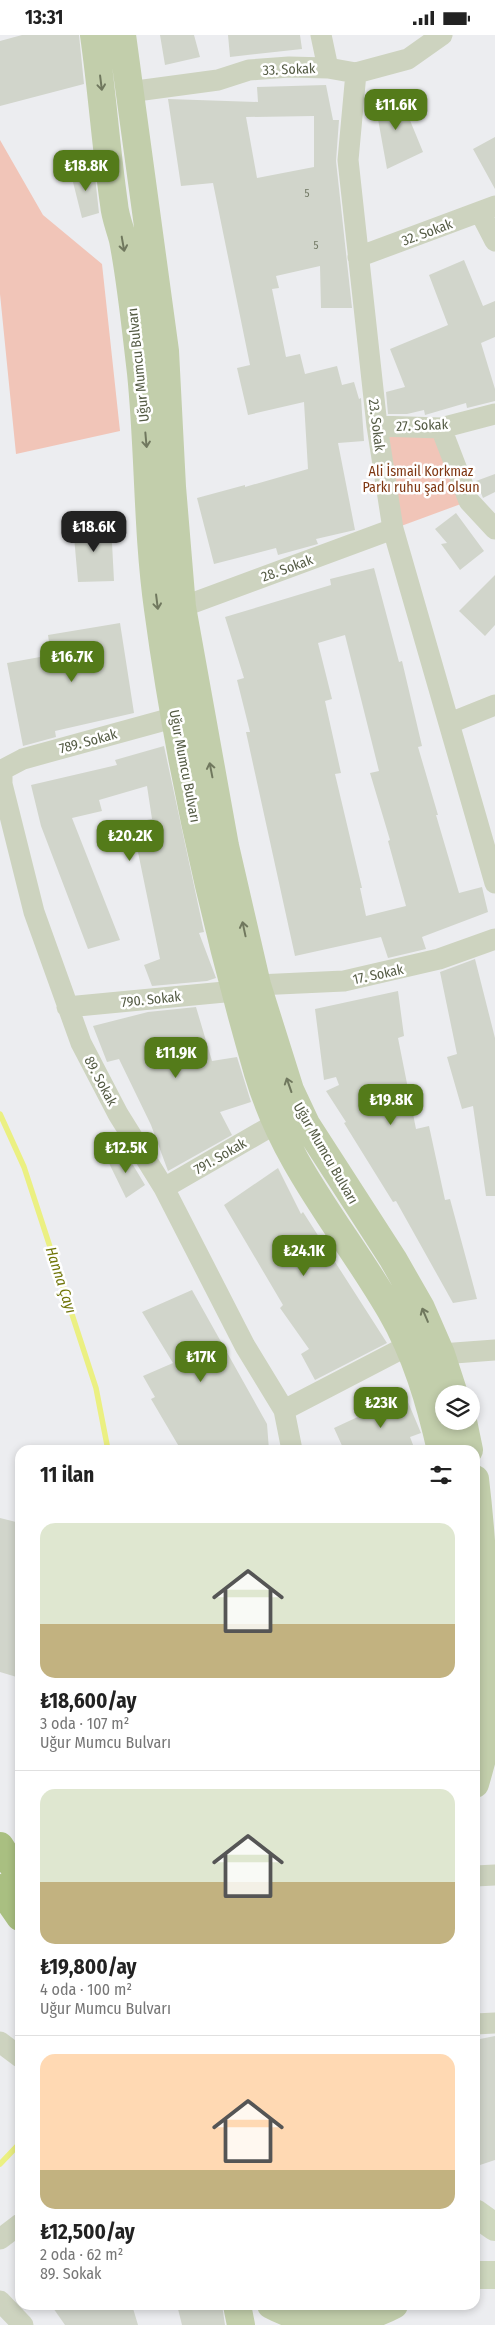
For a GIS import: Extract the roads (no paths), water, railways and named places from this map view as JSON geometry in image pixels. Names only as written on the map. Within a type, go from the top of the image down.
[{"type":"highway","points":[[0,1846],[15,1869]]},
{"type":"highway","points":[[0,1888],[15,1909]]},
{"type":"main road","name":"Uğur Mumcu Bulvarı","points":[[94,35],[114,209],[123,241],[141,374],[150,485],[152,555],[158,609],[200,843],[246,988],[290,1090],[306,1124],[393,1259],[421,1308],[441,1354],[451,1385]]},
{"type":"main road","name":"Uğur Mumcu Bulvarı","points":[[122,35],[165,351],[172,487],[182,607],[225,845],[259,1077],[275,1124],[313,1194],[391,1311],[409,1345],[428,1400],[441,1445]]},
{"type":"main road","points":[[465,1430],[468,1445]]},
{"type":"main road","points":[[480,1526],[483,1634],[480,1661]]},
{"type":"main road","points":[[480,1768],[492,1728],[493,1697],[490,1668],[483,1634]]},
{"type":"main road","points":[[480,2216],[495,2227]]},
{"type":"main road","points":[[480,2275],[495,2275]]},
{"type":"main road","points":[[238,2310],[241,2325]]},
{"type":"main road","points":[[281,2310],[299,2319],[316,2323],[345,2325],[364,2321],[385,2310]]},
{"type":"main road","points":[[373,2325],[390,2310]]},
{"type":"street","points":[[320,35],[328,68]]},
{"type":"street","name":"33. Sokak","points":[[129,91],[218,80],[249,70],[290,67],[328,68],[356,73],[408,59],[442,35]]},
{"type":"street","name":"23. Sokak","points":[[356,73],[348,160],[377,426],[393,529],[495,883]]},
{"type":"street","points":[[488,209],[495,241]]},
{"type":"street","name":"32. Sokak","points":[[358,257],[488,209]]},
{"type":"street","name":"27. Sokak","points":[[377,426],[441,427],[495,414]]},
{"type":"street","points":[[441,427],[469,501],[495,529]]},
{"type":"street","name":"28. Sokak","points":[[182,607],[393,529]]},
{"type":"street","points":[[450,723],[495,705]]},
{"type":"street","name":"789. Sokak","points":[[2,770],[23,759],[176,717]]},
{"type":"street","name":"89. Sokak","points":[[2,770],[5,803],[34,912],[67,1007],[97,1078],[164,1188],[245,1346],[284,1411],[291,1445]]},
{"type":"street","name":"17. Sokak","points":[[246,988],[344,981],[439,959],[495,939]]},
{"type":"street","name":"790. Sokak","points":[[67,1007],[246,988]]},
{"type":"street","name":"791. Sokak","points":[[164,1188],[275,1124]]},
{"type":"street","points":[[284,1411],[409,1345]]},
{"type":"street","points":[[441,1354],[495,1350]]},
{"type":"street","points":[[480,1876],[495,1875]]},
{"type":"street","points":[[480,2024],[495,2023]]},
{"type":"street","points":[[0,2239],[15,2228]]},
{"type":"street","points":[[0,2301],[23,2325]]},
{"type":"waterway","name":"Hanna Çayı","points":[[0,1114],[24,1167],[96,1388],[107,1445]]},
{"type":"waterway","name":"Hanna Çayı","points":[[0,2164],[15,2148]]},
{"type":"park label","name":"Ali İsmail Korkmaz Parkı ruhu şad olsun","points":[[421,480]]}]
